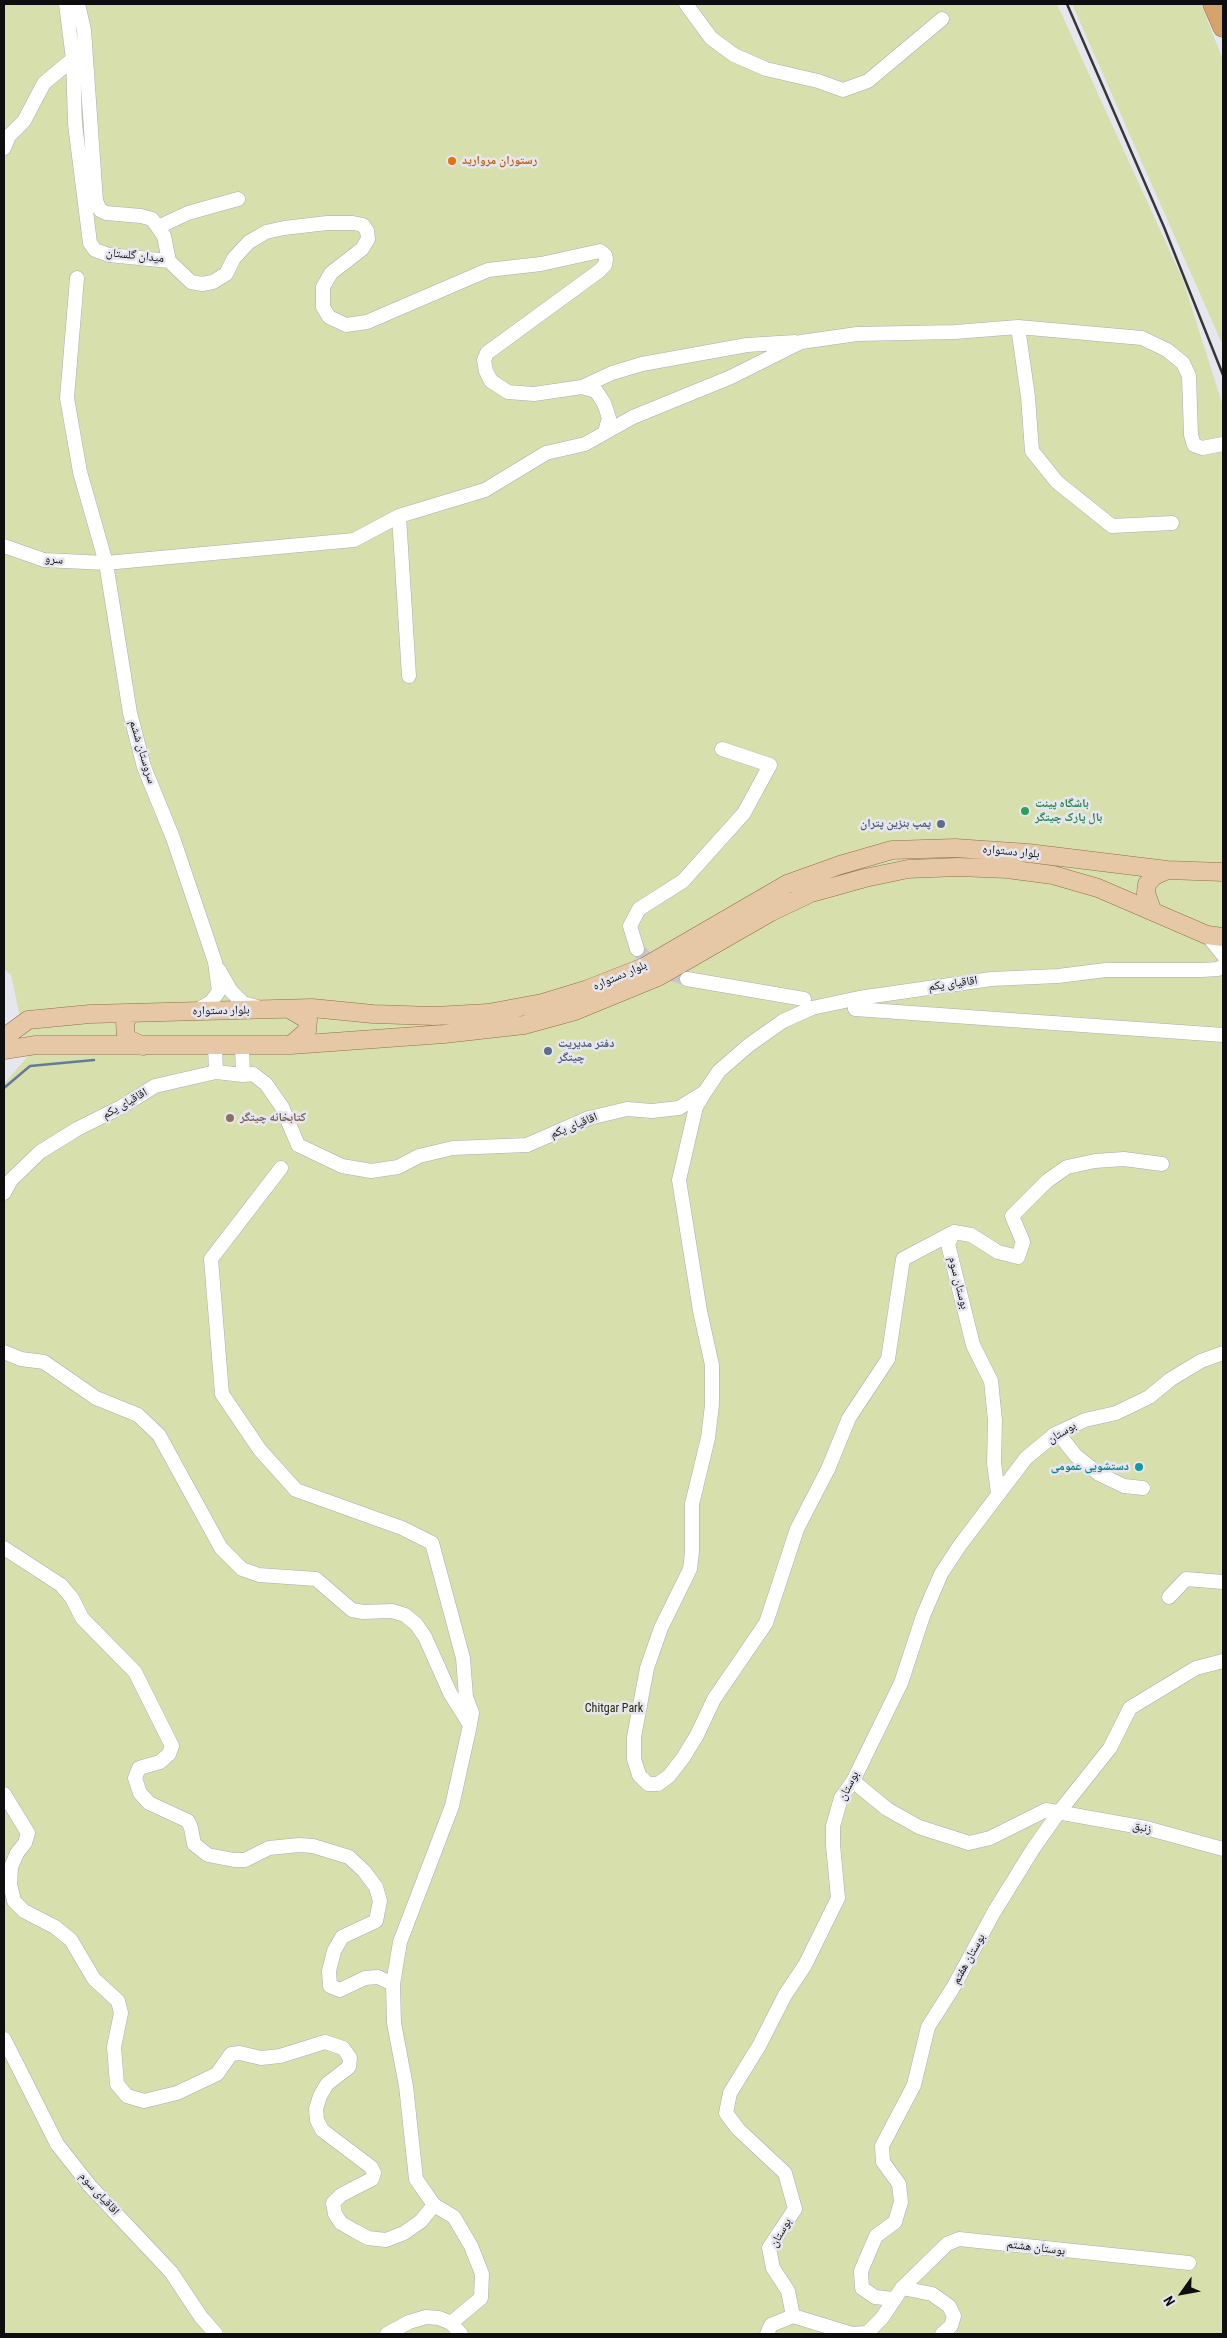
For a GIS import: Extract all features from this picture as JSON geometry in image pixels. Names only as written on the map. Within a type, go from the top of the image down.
[{"type":"highway","points":[[1213,4],[1223,27]]},
{"type":"main road","name":"بلوار دستواره","points":[[4,1044],[10,1034],[28,1020],[131,1012],[312,1008],[373,1014],[434,1016],[488,1013],[542,1003],[588,989],[644,967],[786,884],[840,865],[892,850],[955,848],[1028,853],[1168,870],[1223,872]]},
{"type":"main road","name":"بلوار دستواره","points":[[4,1050],[36,1045],[291,1045],[444,1034],[515,1026],[575,1011],[658,977],[771,912],[811,893],[865,878],[908,869],[958,867],[1007,869],[1053,875],[1098,888],[1215,936]]},
{"type":"main road","points":[[1152,910],[1146,893],[1147,884],[1154,876],[1168,870]]},
{"type":"main road","points":[[286,1008],[308,1020],[307,1030],[291,1045]]},
{"type":"main road","points":[[131,1012],[125,1022],[126,1038],[143,1046]]},
{"type":"street","points":[[66,4],[73,59],[75,124],[86,227],[106,213]]},
{"type":"street","points":[[78,4],[84,30],[96,201],[100,210],[106,213],[141,216],[152,219],[158,227],[188,213],[238,200]]},
{"type":"street","points":[[686,4],[711,38],[734,56],[766,69],[818,80],[843,90],[868,81],[942,19]]},
{"type":"street","points":[[4,148],[9,136],[24,121],[44,83],[73,59]]},
{"type":"street","points":[[168,261],[191,282],[202,284],[214,282],[226,274],[234,258],[249,242],[266,232],[327,223],[363,225],[367,231],[368,239],[362,249],[332,273],[324,286],[323,307],[329,317],[346,325],[367,322],[488,270],[541,264],[600,251],[605,255],[606,259],[605,265],[599,271],[487,353],[484,360],[486,371],[491,381],[508,392],[534,394],[582,387],[612,373],[642,364],[747,345],[801,342],[857,334],[955,332],[1018,327],[1142,338],[1167,350],[1184,363],[1189,376],[1191,435],[1194,445],[1202,448],[1223,444]]},
{"type":"street","name":"میدان گلستان","points":[[86,227],[90,242],[95,250],[109,255],[168,261],[164,236],[158,227]]},
{"type":"street","name":"سروستان ششم","points":[[77,278],[67,398],[80,472],[106,563],[130,713],[144,768],[173,838],[215,962]]},
{"type":"street","points":[[1018,327],[1028,397],[1032,451],[1056,482],[1112,526],[1172,523]]},
{"type":"street","name":"سرو","points":[[4,546],[44,560],[106,563],[354,540],[399,516],[485,490],[546,453],[585,444],[633,417],[731,377],[801,342]]},
{"type":"street","points":[[582,387],[596,390],[604,403],[609,418],[605,432]]},
{"type":"street","points":[[399,516],[409,676]]},
{"type":"street","points":[[637,948],[630,926],[639,910],[683,881],[744,813],[770,765],[722,749]]},
{"type":"street","points":[[1215,936],[1223,955]]},
{"type":"street","points":[[215,962],[231,992],[243,1003],[265,1010]]},
{"type":"street","points":[[193,1011],[211,1002],[219,991],[215,962]]},
{"type":"street","name":"اقاقیای یکم","points":[[4,1193],[11,1180],[40,1152],[77,1129],[121,1107],[155,1086],[216,1072],[243,1075],[254,1074],[266,1084],[282,1107],[298,1145],[342,1166],[372,1171],[398,1167],[420,1156],[453,1148],[527,1145],[589,1118],[627,1109],[652,1111],[679,1108],[706,1092],[719,1070],[749,1045],[783,1021],[812,1008],[877,995],[991,979],[1058,976],[1106,970],[1202,970],[1218,969],[1223,966]]},
{"type":"street","points":[[687,979],[804,999]]},
{"type":"street","points":[[855,1009],[1223,1034]]},
{"type":"street","points":[[215,1046],[216,1072]]},
{"type":"street","points":[[242,1046],[243,1075]]},
{"type":"street","points":[[706,1092],[696,1107],[679,1180],[700,1312],[708,1337],[712,1365],[712,1406],[708,1438],[692,1504],[690,1569],[661,1628],[647,1668],[634,1737],[634,1759],[639,1775],[648,1784],[658,1784],[669,1776],[683,1758],[697,1735],[714,1699],[766,1623],[797,1529],[828,1469],[849,1418],[888,1359],[903,1260],[954,1232],[971,1235],[998,1252],[1018,1257],[1023,1242],[1012,1216],[1047,1181],[1067,1167],[1095,1161],[1124,1160],[1162,1164]]},
{"type":"street","points":[[280,1168],[211,1259],[222,1394],[260,1450],[296,1490],[402,1528],[432,1542],[448,1608],[463,1658],[466,1697],[472,1713],[452,1806],[400,1942],[393,1984],[394,2023],[406,2086],[416,2179],[434,2205],[454,2216],[471,2246],[482,2274],[481,2298],[451,2323]]},
{"type":"street","name":"بوستان سوم","points":[[954,1232],[948,1244],[973,1345],[991,1381],[995,1420],[994,1463],[998,1493]]},
{"type":"street","points":[[4,1352],[21,1359],[44,1362],[96,1398],[138,1415],[159,1435],[221,1548],[242,1569],[259,1576],[316,1579],[352,1610],[363,1612],[392,1611],[405,1615],[416,1624],[425,1637],[450,1693],[470,1726]]},
{"type":"street","name":"بوستان","points":[[793,2316],[788,2291],[773,2268],[769,2248],[795,2208],[785,2173],[738,2129],[726,2113],[730,2093],[759,2046],[785,1995],[805,1965],[838,1898],[832,1845],[833,1826],[841,1798],[853,1780],[901,1683],[923,1616],[941,1574],[998,1493],[1026,1458],[1058,1433],[1085,1420],[1116,1413],[1148,1397],[1171,1379],[1201,1361],[1223,1353]]},
{"type":"street","points":[[1058,1433],[1076,1456],[1099,1474],[1124,1486],[1143,1488]]},
{"type":"street","points":[[4,1548],[61,1585],[72,1598],[82,1618],[135,1672],[172,1746],[169,1754],[160,1762],[139,1768],[135,1778],[140,1793],[144,1798],[149,1803],[188,1821],[192,1828],[194,1844],[208,1855],[245,1860],[269,1848],[299,1845],[312,1846],[349,1858],[364,1871],[376,1888],[380,1901],[376,1921],[342,1937],[334,1951],[329,1971],[330,1986],[340,1990],[365,1978],[378,1977],[393,1984]]},
{"type":"street","points":[[1169,1597],[1186,1579],[1223,1582]]},
{"type":"street","name":"بوستان هفتم","points":[[897,2294],[875,2297],[862,2288],[861,2271],[876,2236],[896,2222],[901,2202],[899,2184],[883,2162],[882,2146],[914,2085],[928,2027],[954,1986],[994,1912],[1058,1812],[1110,1748],[1130,1708],[1196,1668],[1223,1661]]},
{"type":"street","name":"زنبق","points":[[853,1780],[887,1809],[919,1827],[969,1843],[990,1838],[1046,1810],[1146,1828],[1223,1849]]},
{"type":"street","points":[[4,1794],[28,1833],[25,1843],[17,1853],[11,1867],[10,1884],[14,1901],[24,1911],[55,1927],[71,1940],[94,1979],[118,2001],[121,2013],[114,2048],[115,2074],[117,2084],[127,2096],[144,2101],[177,2093],[217,2074],[231,2054],[240,2053],[261,2058],[280,2056],[325,2042],[335,2044],[343,2048],[350,2058],[349,2067],[327,2084],[320,2096],[316,2109],[317,2120],[322,2130],[371,2166],[374,2173],[372,2179],[341,2195],[333,2203],[335,2214],[341,2224],[368,2238],[386,2240],[404,2233],[421,2221],[434,2205]]},
{"type":"street","name":"اقاقیای سوم","points":[[4,2039],[57,2144],[90,2186],[170,2272],[201,2317],[216,2334]]},
{"type":"street","name":"بوستان هشتم","points":[[793,2316],[852,2334],[867,2334],[882,2318],[897,2294],[947,2244],[959,2239],[1189,2263]]},
{"type":"street","points":[[897,2294],[932,2294],[949,2306],[954,2316],[951,2326],[942,2334]]},
{"type":"street","points":[[767,2334],[771,2325],[793,2316]]},
{"type":"street","points":[[387,2334],[409,2322],[426,2317],[439,2318],[451,2323],[461,2334]]},
{"type":"green space","name":"Chitgar Park","points":[[4,4],[1057,4],[1183,280],[1223,406],[1223,2334],[4,2334],[4,1084],[28,1056],[11,975],[4,969]]},
{"type":"green space","points":[[1072,4],[1201,4],[1223,60],[1223,346]]},
{"type":"waterway","points":[[4,1088],[30,1066],[94,1060]]},
{"type":"tunnel","points":[[637,949],[657,969],[687,979]]},
{"type":"railway","points":[[1067,4],[1164,227],[1223,375]]},
{"type":"place","name":"رستوران مروارید","points":[[452,161]]},
{"type":"place","name":"باشگاه پینت بال پارک چیتگر","points":[[1025,811]]},
{"type":"place","name":"پمپ بنزین پتران","points":[[941,824]]},
{"type":"place","name":"دفتر مدیریت چیتگر","points":[[548,1051]]},
{"type":"place","name":"کتابخانه چیتگر","points":[[230,1118]]},
{"type":"place","name":"دستشویی عمومی","points":[[1139,1467]]}]
